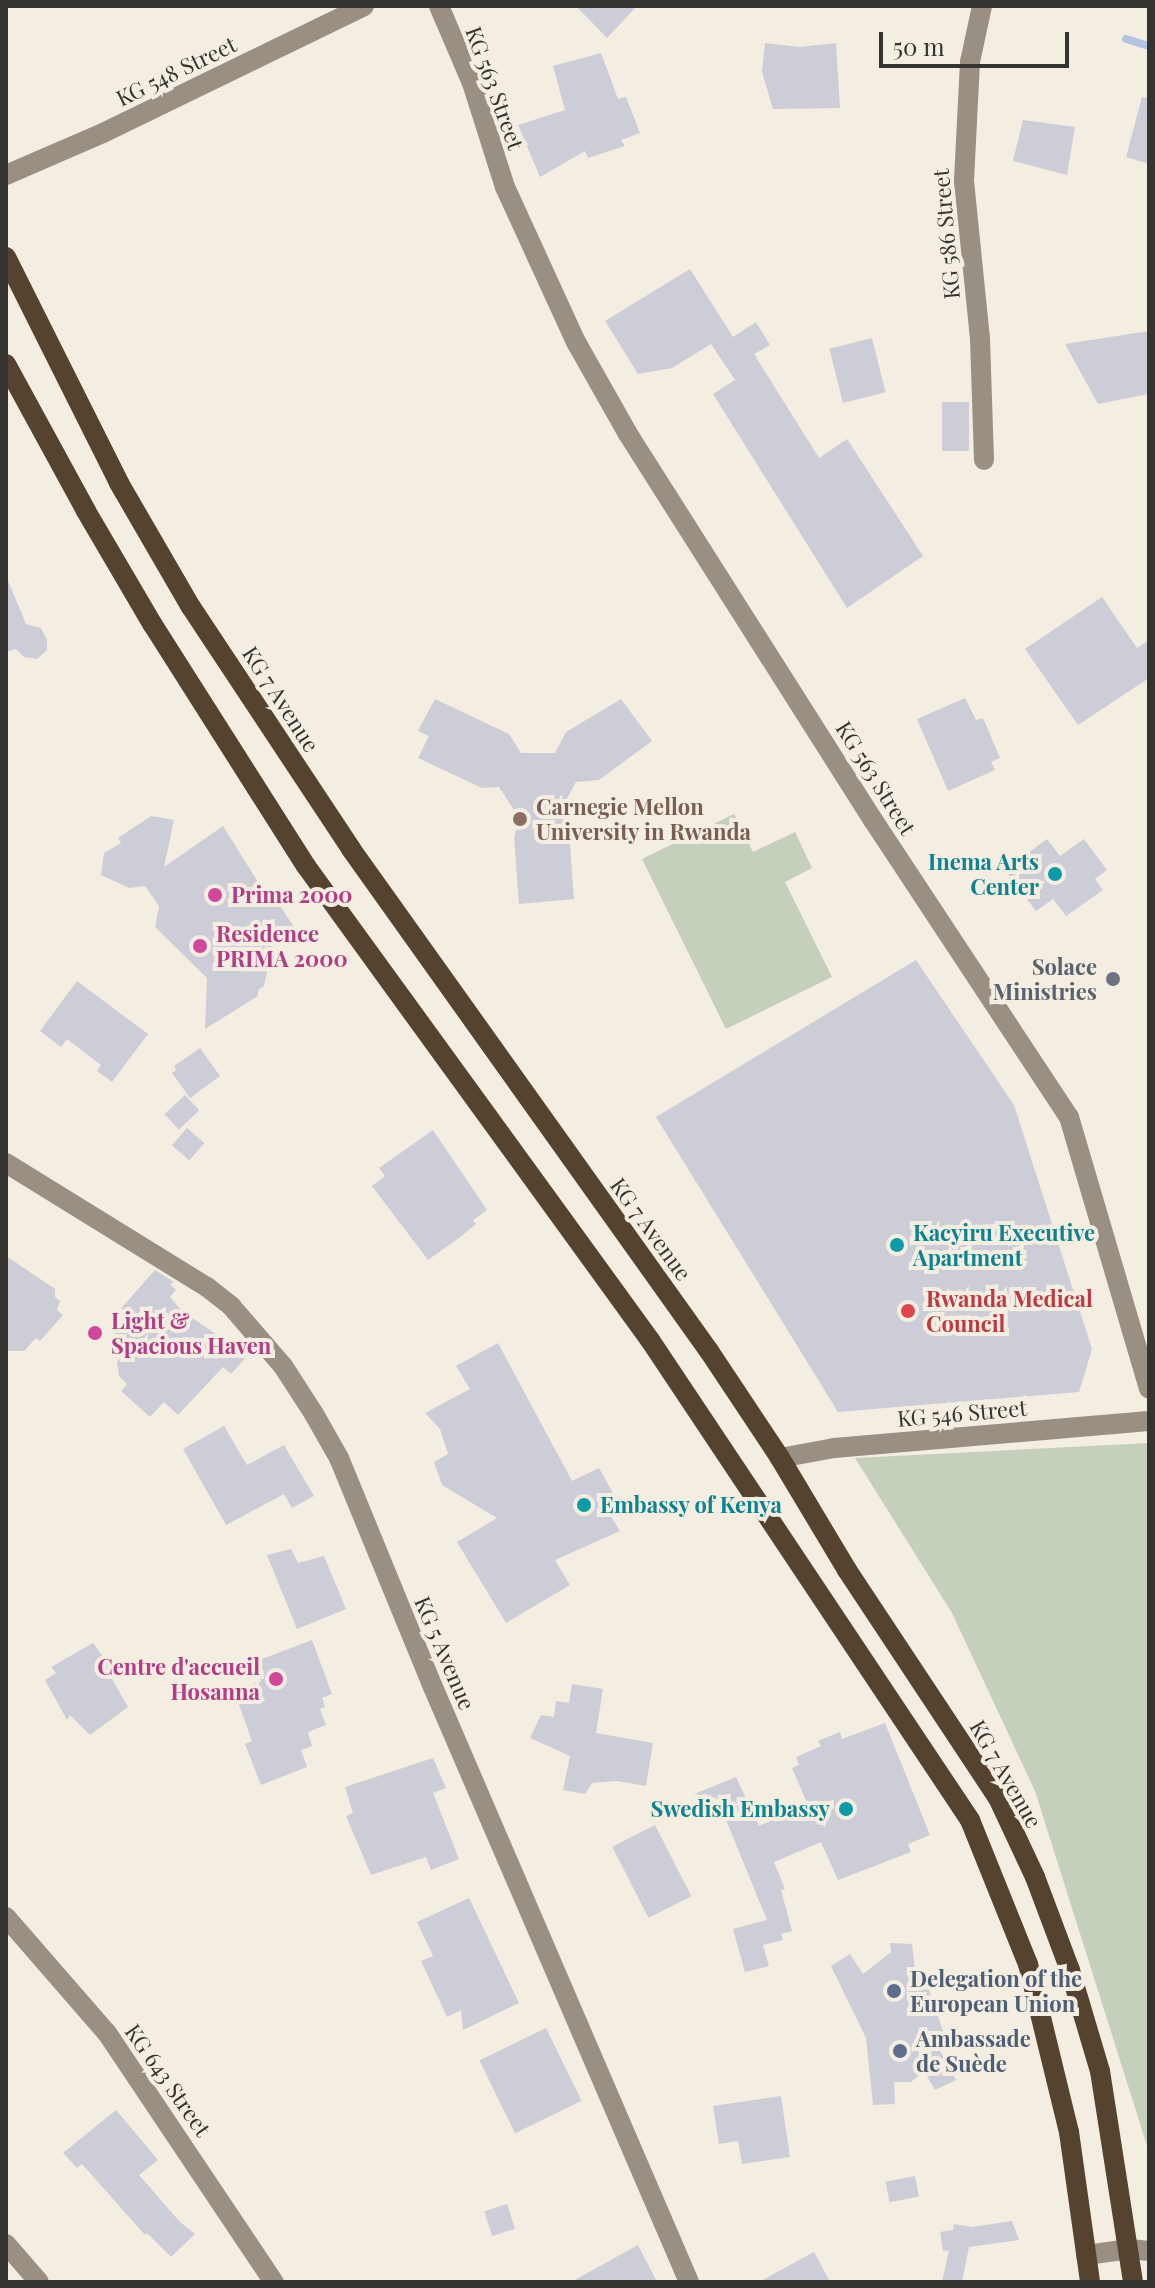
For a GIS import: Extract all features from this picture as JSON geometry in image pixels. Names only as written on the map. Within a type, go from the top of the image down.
[{"type":"main road","name":"KG 7 Avenue","points":[[6,257],[119,483],[191,607],[351,849],[709,1351],[780,1458],[847,1570],[998,1798],[1035,1877],[1070,1970],[1100,2071],[1140,2250],[1133,2282]]},
{"type":"main road","points":[[6,364],[86,511],[153,625],[306,866],[650,1340],[970,1820],[1028,1964],[1069,2132],[1090,2282]]},
{"type":"street","name":"KG 548 Street","points":[[6,175],[103,133],[364,6]]},
{"type":"street","name":"KG 563 Street","points":[[439,6],[472,83],[505,187],[576,342],[628,434],[873,820],[1069,1117],[1149,1388]]},
{"type":"street","name":"KG 586 Street","points":[[982,6],[970,62],[964,181],[980,339],[984,460]]},
{"type":"street","name":"KG 5 Avenue","points":[[6,1163],[207,1287],[231,1306],[283,1366],[314,1414],[339,1458],[464,1760],[689,2282]]},
{"type":"street","name":"KG 546 Street","points":[[780,1458],[834,1448],[1149,1421]]},
{"type":"street","name":"KG 643 Street","points":[[6,1917],[107,2033],[274,2282]]},
{"type":"street","points":[[6,2244],[39,2282]]},
{"type":"street","points":[[1086,2255],[1140,2250]]},
{"type":"green space","points":[[734,814],[753,852],[795,832],[812,868],[785,882],[832,977],[726,1029],[642,859]]},
{"type":"green space","points":[[1149,1443],[1149,2152],[1035,1791],[952,1613],[855,1458]]},
{"type":"building","points":[[576,6],[637,6],[607,38]]},
{"type":"building","points":[[765,43],[799,47],[836,43],[840,108],[773,109],[762,72]]},
{"type":"building","points":[[601,53],[618,99],[626,97],[640,133],[621,140],[625,146],[588,158],[585,151],[540,177],[518,125],[565,110],[553,66]]},
{"type":"building","points":[[1142,97],[1149,98],[1149,164],[1126,157]]},
{"type":"building","points":[[1023,120],[1075,127],[1067,175],[1013,161]]},
{"type":"building","points":[[690,269],[733,337],[756,322],[770,345],[754,354],[819,458],[847,439],[923,556],[847,608],[713,394],[735,380],[711,344],[672,368],[638,374],[605,321]]},
{"type":"building","points":[[1149,331],[1149,394],[1098,404],[1065,344]]},
{"type":"building","points":[[872,338],[886,392],[843,403],[829,349]]},
{"type":"building","points":[[942,402],[969,402],[969,451],[942,451]]},
{"type":"building","points":[[6,576],[26,624],[41,628],[47,640],[47,650],[37,659],[24,657],[16,649],[6,652]]},
{"type":"building","points":[[1102,597],[1137,648],[1149,640],[1149,678],[1078,725],[1025,649]]},
{"type":"building","points":[[965,698],[976,720],[983,718],[1000,758],[991,762],[995,770],[948,791],[917,719]]},
{"type":"building","points":[[435,699],[509,734],[521,753],[555,753],[566,732],[621,699],[652,741],[599,780],[576,782],[560,811],[569,831],[574,899],[519,904],[514,837],[520,819],[499,787],[482,788],[418,758],[429,736],[418,731]]},
{"type":"building","points":[[151,816],[174,820],[164,867],[223,826],[273,906],[278,903],[294,927],[273,944],[264,986],[258,990],[258,996],[205,1029],[207,978],[155,927],[159,906],[145,886],[129,888],[101,875],[104,853],[121,843],[118,838]]},
{"type":"building","name":"Inema Arts Center","points":[[1047,839],[1060,856],[1084,839],[1107,870],[1095,879],[1103,890],[1066,916],[1053,899],[1036,911],[1005,870]]},
{"type":"building","name":"Kacyiru Executive Apartment","points":[[916,960],[1014,1105],[1092,1349],[1079,1392],[838,1412],[656,1117]]},
{"type":"building","points":[[77,981],[148,1034],[112,1082],[97,1071],[101,1065],[67,1039],[61,1047],[40,1031]]},
{"type":"building","points":[[200,1048],[220,1076],[190,1098],[172,1073],[176,1070],[174,1066]]},
{"type":"building","points":[[185,1095],[199,1110],[179,1129],[165,1114]]},
{"type":"building","points":[[187,1128],[204,1143],[189,1160],[172,1145]]},
{"type":"building","points":[[433,1130],[487,1210],[473,1220],[476,1224],[428,1260],[372,1186],[385,1176],[379,1168]]},
{"type":"building","points":[[6,1256],[55,1289],[55,1297],[60,1301],[57,1310],[63,1315],[40,1341],[36,1338],[24,1351],[6,1351]]},
{"type":"building","points":[[155,1270],[174,1282],[170,1284],[176,1290],[170,1297],[181,1310],[247,1356],[231,1374],[223,1367],[178,1415],[164,1402],[150,1417],[121,1391],[127,1384],[119,1376],[117,1362],[125,1353],[109,1322]]},
{"type":"building","points":[[498,1343],[572,1481],[599,1468],[618,1502],[605,1507],[620,1531],[555,1560],[570,1585],[506,1623],[457,1542],[497,1518],[442,1485],[434,1462],[448,1454],[440,1429],[425,1413],[470,1389],[456,1366]]},
{"type":"building","points":[[224,1426],[247,1465],[284,1445],[314,1496],[292,1508],[284,1494],[226,1525],[183,1449]]},
{"type":"building","points":[[291,1549],[298,1563],[324,1556],[346,1609],[297,1629],[267,1555]]},
{"type":"building","points":[[312,1640],[332,1694],[322,1698],[325,1707],[320,1709],[326,1725],[308,1732],[312,1746],[301,1750],[307,1767],[261,1785],[245,1744],[252,1741],[234,1691],[261,1681],[254,1662]]},
{"type":"building","points":[[93,1643],[112,1669],[108,1672],[128,1707],[90,1735],[70,1715],[67,1720],[45,1680],[56,1673],[51,1667]]},
{"type":"building","points":[[572,1684],[603,1689],[596,1733],[653,1743],[646,1786],[617,1781],[592,1783],[585,1794],[563,1790],[570,1756],[530,1738],[541,1715],[554,1717],[556,1701],[569,1703]]},
{"type":"building","points":[[885,1723],[930,1835],[908,1844],[911,1852],[838,1880],[821,1842],[774,1862],[785,1889],[781,1890],[792,1931],[781,1934],[783,1940],[763,1945],[769,1966],[745,1972],[733,1929],[767,1920],[717,1798],[694,1794],[736,1777],[759,1826],[808,1805],[792,1768],[799,1765],[796,1757],[821,1746],[818,1741],[840,1732],[842,1739]]},
{"type":"building","points":[[433,1758],[446,1788],[433,1793],[459,1859],[431,1870],[426,1857],[371,1875],[346,1816],[353,1813],[345,1787]]},
{"type":"building","points":[[655,1825],[691,1896],[649,1918],[612,1847]]},
{"type":"building","points":[[469,1898],[519,2003],[463,2030],[461,2010],[447,2017],[421,1961],[433,1956],[417,1922]]},
{"type":"building","points":[[890,1943],[912,1944],[917,1991],[929,1989],[943,2031],[932,2036],[956,2080],[935,2090],[924,2071],[911,2082],[894,2082],[895,2104],[873,2105],[866,2038],[831,1966],[850,1954],[863,1974],[891,1952]]},
{"type":"building","points":[[546,2028],[582,2101],[515,2133],[479,2060]]},
{"type":"building","points":[[781,2096],[790,2157],[742,2164],[738,2141],[719,2144],[713,2106]]},
{"type":"building","points":[[116,2110],[158,2160],[139,2175],[180,2222],[195,2234],[171,2257],[147,2233],[145,2235],[82,2164],[77,2168],[63,2153]]},
{"type":"building","points":[[915,2176],[919,2197],[890,2202],[886,2182]]},
{"type":"building","points":[[507,2204],[515,2229],[492,2236],[484,2211]]},
{"type":"building","points":[[1012,2221],[1019,2240],[969,2247],[962,2282],[942,2282],[949,2250],[943,2251],[940,2232],[953,2230],[954,2224],[972,2227]]},
{"type":"building","points":[[638,2245],[657,2282],[571,2282]]},
{"type":"building","points":[[814,2252],[830,2282],[759,2282]]},
{"type":"waterway","points":[[1126,39],[1149,46]]},
{"type":"place","name":"Carnegie Mellon University in Rwanda","points":[[520,819]]},
{"type":"place","name":"Inema Arts Center","points":[[1055,874]]},
{"type":"place","name":"Prima 2000","points":[[215,895]]},
{"type":"place","name":"Residence PRIMA 2000","points":[[200,946]]},
{"type":"place","name":"Solace Ministries","points":[[1113,979]]},
{"type":"place","name":"Kacyiru Executive Apartment","points":[[897,1245]]},
{"type":"place","name":"Rwanda Medical Council","points":[[908,1311]]},
{"type":"place","name":"Light & Spacious Haven","points":[[95,1333]]},
{"type":"place","name":"Embassy of Kenya","points":[[584,1505]]},
{"type":"place","name":"Centre d'accueil Hosanna","points":[[276,1679]]},
{"type":"place","name":"Swedish Embassy","points":[[846,1809]]},
{"type":"place","name":"Delegation of the European Union","points":[[894,1991]]},
{"type":"place","name":"Ambassade de Suède","points":[[900,2051]]}]
